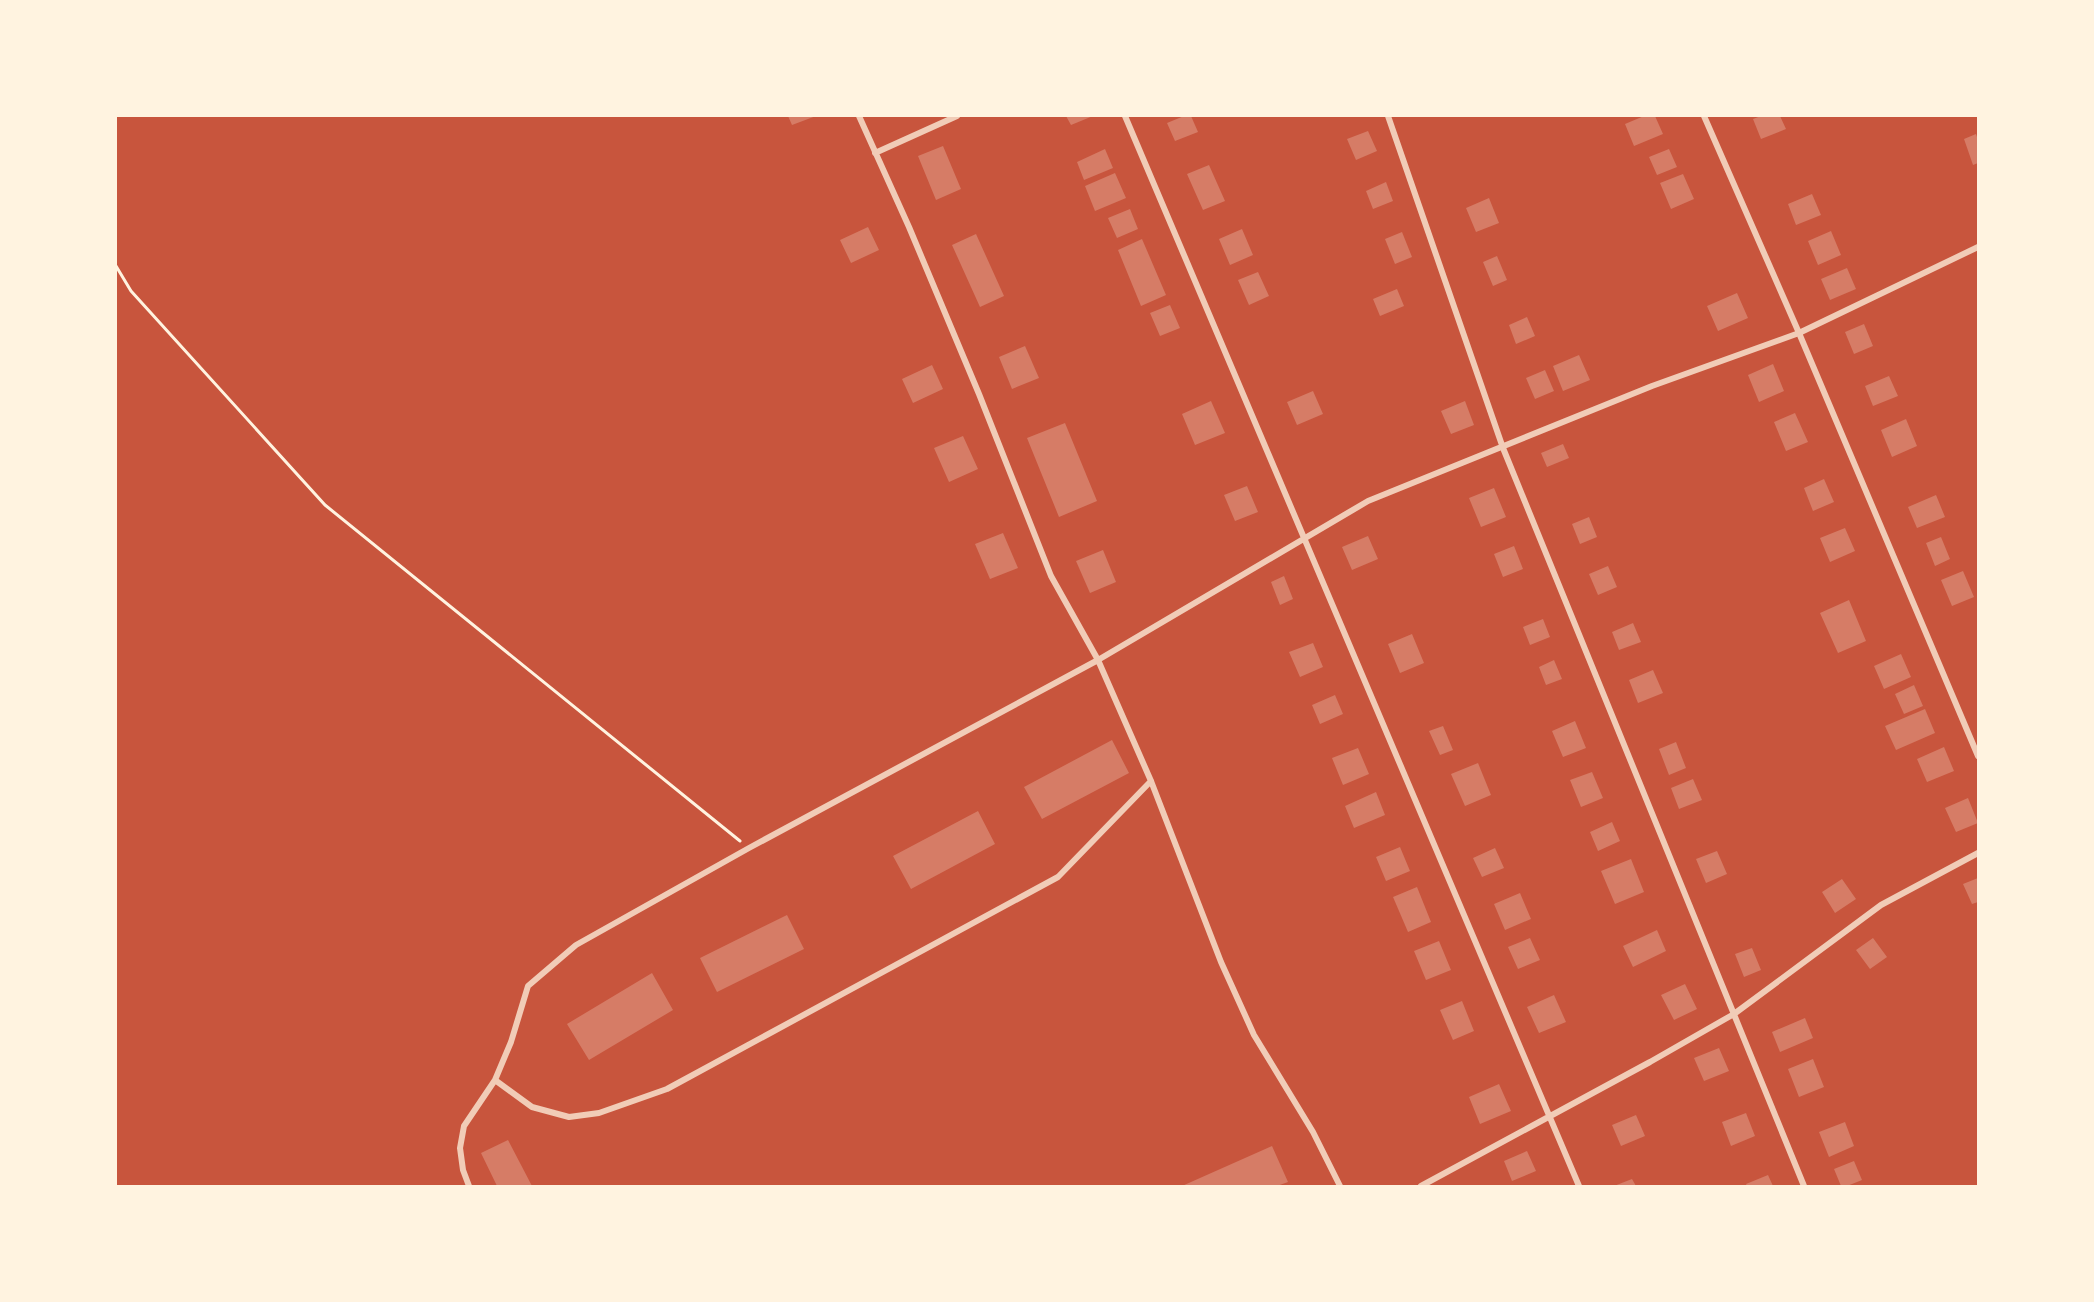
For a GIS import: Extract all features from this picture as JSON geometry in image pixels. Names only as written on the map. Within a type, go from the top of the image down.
[{"type":"street","points":[[859,116],[909,227],[979,394],[1051,576],[1098,660],[1151,781],[1221,962],[1254,1035],[1313,1132],[1340,1186]]},
{"type":"street","points":[[875,153],[957,116]]},
{"type":"street","points":[[1125,116],[1302,538],[1579,1186]]},
{"type":"street","points":[[1388,116],[1503,448],[1804,1186]]},
{"type":"street","points":[[1704,116],[1799,333],[1978,756]]},
{"type":"street","points":[[469,1186],[463,1170],[460,1148],[464,1126],[495,1080],[511,1042],[528,987],[576,945],[749,848],[1098,660],[1368,501],[1652,386],[1799,333],[1978,247]]},
{"type":"street","points":[[495,1080],[532,1107],[569,1117],[599,1113],[667,1089],[1058,877],[1151,781]]},
{"type":"street","points":[[1420,1186],[1551,1117],[1734,1014],[1881,905],[1978,853]]},
{"type":"path","points":[[116,266],[131,291],[325,505],[749,848]]},
{"type":"building","points":[[788,116],[816,116],[792,125]]},
{"type":"building","points":[[1066,116],[1093,116],[1071,125]]},
{"type":"building","points":[[1184,116],[1191,116],[1198,132],[1175,141],[1167,123]]},
{"type":"building","points":[[1644,116],[1655,116],[1663,134],[1634,146],[1625,124]]},
{"type":"building","points":[[1761,116],[1780,116],[1786,129],[1761,139],[1753,119]]},
{"type":"building","points":[[1368,131],[1377,151],[1356,160],[1347,139]]},
{"type":"building","points":[[1976,134],[1978,163],[1973,165],[1964,139]]},
{"type":"building","points":[[943,146],[961,189],[936,200],[918,156]]},
{"type":"building","points":[[1105,149],[1113,168],[1084,180],[1077,162]]},
{"type":"building","points":[[1669,149],[1677,167],[1657,175],[1649,157]]},
{"type":"building","points":[[1209,165],[1225,201],[1203,210],[1187,174]]},
{"type":"building","points":[[1115,173],[1126,198],[1095,211],[1085,186]]},
{"type":"building","points":[[1683,174],[1694,199],[1671,209],[1660,183]]},
{"type":"building","points":[[1386,182],[1393,201],[1373,209],[1366,191]]},
{"type":"building","points":[[1812,194],[1821,215],[1796,225],[1788,204]]},
{"type":"building","points":[[1489,198],[1499,223],[1476,232],[1466,208]]},
{"type":"building","points":[[1130,209],[1138,229],[1117,238],[1108,218]]},
{"type":"building","points":[[868,227],[879,250],[851,263],[840,240]]},
{"type":"building","points":[[1242,229],[1253,255],[1230,265],[1219,239]]},
{"type":"building","points":[[1831,231],[1841,255],[1818,265],[1808,241]]},
{"type":"building","points":[[1402,232],[1412,257],[1395,264],[1385,239]]},
{"type":"building","points":[[976,234],[1004,296],[980,307],[952,245]]},
{"type":"building","points":[[1142,239],[1166,295],[1141,306],[1118,250]]},
{"type":"building","points":[[1497,256],[1507,280],[1493,286],[1483,262]]},
{"type":"building","points":[[1847,268],[1856,289],[1830,300],[1821,279]]},
{"type":"building","points":[[1258,272],[1269,296],[1249,305],[1238,280]]},
{"type":"building","points":[[1397,289],[1404,306],[1380,316],[1373,299]]},
{"type":"building","points":[[1737,293],[1748,318],[1718,331],[1707,306]]},
{"type":"building","points":[[1170,305],[1180,328],[1160,336],[1150,313]]},
{"type":"building","points":[[1527,317],[1535,336],[1516,344],[1509,325]]},
{"type":"building","points":[[1864,324],[1873,346],[1854,354],[1845,332]]},
{"type":"building","points":[[1025,346],[1039,378],[1012,389],[999,357]]},
{"type":"building","points":[[1579,355],[1590,380],[1563,391],[1553,366]]},
{"type":"building","points":[[1773,364],[1784,391],[1759,402],[1748,375]]},
{"type":"building","points":[[932,365],[943,389],[913,403],[902,379]]},
{"type":"building","points":[[1545,370],[1554,391],[1535,399],[1526,378]]},
{"type":"building","points":[[1889,376],[1898,396],[1873,406],[1865,386]]},
{"type":"building","points":[[1313,391],[1323,414],[1297,425],[1287,402]]},
{"type":"building","points":[[1211,401],[1225,433],[1195,445],[1182,414]]},
{"type":"building","points":[[1465,401],[1474,425],[1451,434],[1441,411]]},
{"type":"building","points":[[1795,413],[1808,442],[1786,451],[1774,422]]},
{"type":"building","points":[[1906,419],[1917,446],[1892,457],[1881,430]]},
{"type":"building","points":[[1065,423],[1097,501],[1059,517],[1027,438]]},
{"type":"building","points":[[963,436],[978,469],[949,482],[934,448]]},
{"type":"building","points":[[1563,444],[1569,458],[1547,467],[1541,453]]},
{"type":"building","points":[[1824,479],[1834,502],[1813,511],[1804,488]]},
{"type":"building","points":[[1247,486],[1258,512],[1235,521],[1224,495]]},
{"type":"building","points":[[1494,488],[1506,517],[1481,527],[1469,498]]},
{"type":"building","points":[[1936,495],[1945,517],[1917,528],[1908,507]]},
{"type":"building","points":[[1589,517],[1597,537],[1580,544],[1572,524]]},
{"type":"building","points":[[1845,528],[1855,551],[1830,562],[1820,538]]},
{"type":"building","points":[[1003,533],[1018,568],[990,579],[975,544]]},
{"type":"building","points":[[1368,536],[1378,559],[1352,570],[1342,547]]},
{"type":"building","points":[[1941,537],[1950,559],[1935,566],[1926,543]]},
{"type":"building","points":[[1514,546],[1523,569],[1503,577],[1494,554]]},
{"type":"building","points":[[1103,550],[1116,582],[1090,593],[1076,561]]},
{"type":"building","points":[[1608,566],[1617,587],[1598,595],[1589,574]]},
{"type":"building","points":[[1963,571],[1974,597],[1952,606],[1941,580]]},
{"type":"building","points":[[1284,576],[1293,599],[1280,605],[1271,582]]},
{"type":"building","points":[[1849,600],[1866,641],[1838,653],[1820,613]]},
{"type":"building","points":[[1543,619],[1550,637],[1530,645],[1523,627]]},
{"type":"building","points":[[1633,623],[1641,642],[1619,650],[1612,632]]},
{"type":"building","points":[[1412,634],[1424,663],[1400,673],[1388,644]]},
{"type":"building","points":[[1313,643],[1323,667],[1300,677],[1289,652]]},
{"type":"building","points":[[1901,654],[1911,677],[1884,689],[1874,666]]},
{"type":"building","points":[[1554,660],[1562,679],[1546,685],[1539,667]]},
{"type":"building","points":[[1653,670],[1663,693],[1638,703],[1629,680]]},
{"type":"building","points":[[1914,685],[1923,706],[1904,714],[1895,694]]},
{"type":"building","points":[[1335,695],[1343,714],[1320,724],[1312,705]]},
{"type":"building","points":[[1925,709],[1935,733],[1896,750],[1885,726]]},
{"type":"building","points":[[1575,721],[1586,748],[1563,757],[1552,731]]},
{"type":"building","points":[[1443,726],[1453,750],[1440,755],[1429,731]]},
{"type":"building","points":[[1112,740],[1129,773],[1042,819],[1024,787]]},
{"type":"building","points":[[1676,742],[1686,768],[1669,775],[1659,749]]},
{"type":"building","points":[[1944,747],[1954,771],[1927,782],[1917,759]]},
{"type":"building","points":[[1358,748],[1369,774],[1343,785],[1332,758]]},
{"type":"building","points":[[1478,763],[1491,795],[1465,806],[1451,774]]},
{"type":"building","points":[[1592,772],[1603,798],[1581,807],[1570,780]]},
{"type":"building","points":[[1693,779],[1702,800],[1679,809],[1671,788]]},
{"type":"building","points":[[1376,792],[1385,815],[1354,828],[1345,806]]},
{"type":"building","points":[[1968,798],[1978,823],[1956,832],[1945,808]]},
{"type":"building","points":[[978,811],[995,844],[911,889],[893,856]]},
{"type":"building","points":[[1612,822],[1620,841],[1598,851],[1590,832]]},
{"type":"building","points":[[1400,847],[1410,871],[1386,881],[1376,857]]},
{"type":"building","points":[[1495,848],[1504,868],[1482,877],[1473,858]]},
{"type":"building","points":[[1717,851],[1727,874],[1706,883],[1696,859]]},
{"type":"building","points":[[1631,859],[1644,892],[1615,904],[1601,871]]},
{"type":"building","points":[[1978,878],[1978,902],[1972,904],[1963,884]]},
{"type":"building","points":[[1842,879],[1856,899],[1835,913],[1822,892]]},
{"type":"building","points":[[1417,887],[1431,922],[1408,932],[1393,897]]},
{"type":"building","points":[[1520,893],[1531,919],[1505,930],[1494,904]]},
{"type":"building","points":[[787,915],[804,949],[717,992],[700,958]]},
{"type":"building","points":[[1657,930],[1666,951],[1633,967],[1623,946]]},
{"type":"building","points":[[1530,938],[1540,960],[1518,969],[1508,947]]},
{"type":"building","points":[[1873,938],[1887,957],[1870,969],[1856,950]]},
{"type":"building","points":[[1439,941],[1451,970],[1426,980],[1414,951]]},
{"type":"building","points":[[1752,948],[1761,970],[1744,977],[1735,954]]},
{"type":"building","points":[[652,973],[673,1010],[589,1060],[567,1024]]},
{"type":"building","points":[[1685,984],[1697,1009],[1674,1020],[1661,995]]},
{"type":"building","points":[[1554,995],[1566,1022],[1539,1033],[1527,1007]]},
{"type":"building","points":[[1462,1001],[1474,1031],[1453,1040],[1440,1010]]},
{"type":"building","points":[[1805,1018],[1813,1038],[1780,1052],[1772,1032]]},
{"type":"building","points":[[1719,1048],[1729,1071],[1704,1081],[1694,1058]]},
{"type":"building","points":[[1813,1059],[1824,1087],[1799,1097],[1788,1069]]},
{"type":"building","points":[[1499,1084],[1511,1111],[1480,1124],[1469,1097]]},
{"type":"building","points":[[1746,1113],[1755,1136],[1731,1146],[1722,1122]]},
{"type":"building","points":[[1636,1115],[1645,1136],[1621,1146],[1612,1125]]},
{"type":"building","points":[[1845,1122],[1854,1146],[1829,1157],[1819,1132]]},
{"type":"building","points":[[508,1140],[532,1186],[497,1186],[481,1153]]},
{"type":"building","points":[[1272,1146],[1288,1182],[1277,1186],[1182,1186]]},
{"type":"building","points":[[1527,1151],[1536,1171],[1512,1181],[1504,1161]]},
{"type":"building","points":[[1854,1161],[1862,1180],[1841,1186],[1834,1169]]},
{"type":"building","points":[[1768,1175],[1773,1186],[1747,1186],[1746,1184]]},
{"type":"building","points":[[1632,1179],[1636,1186],[1614,1186]]}]
